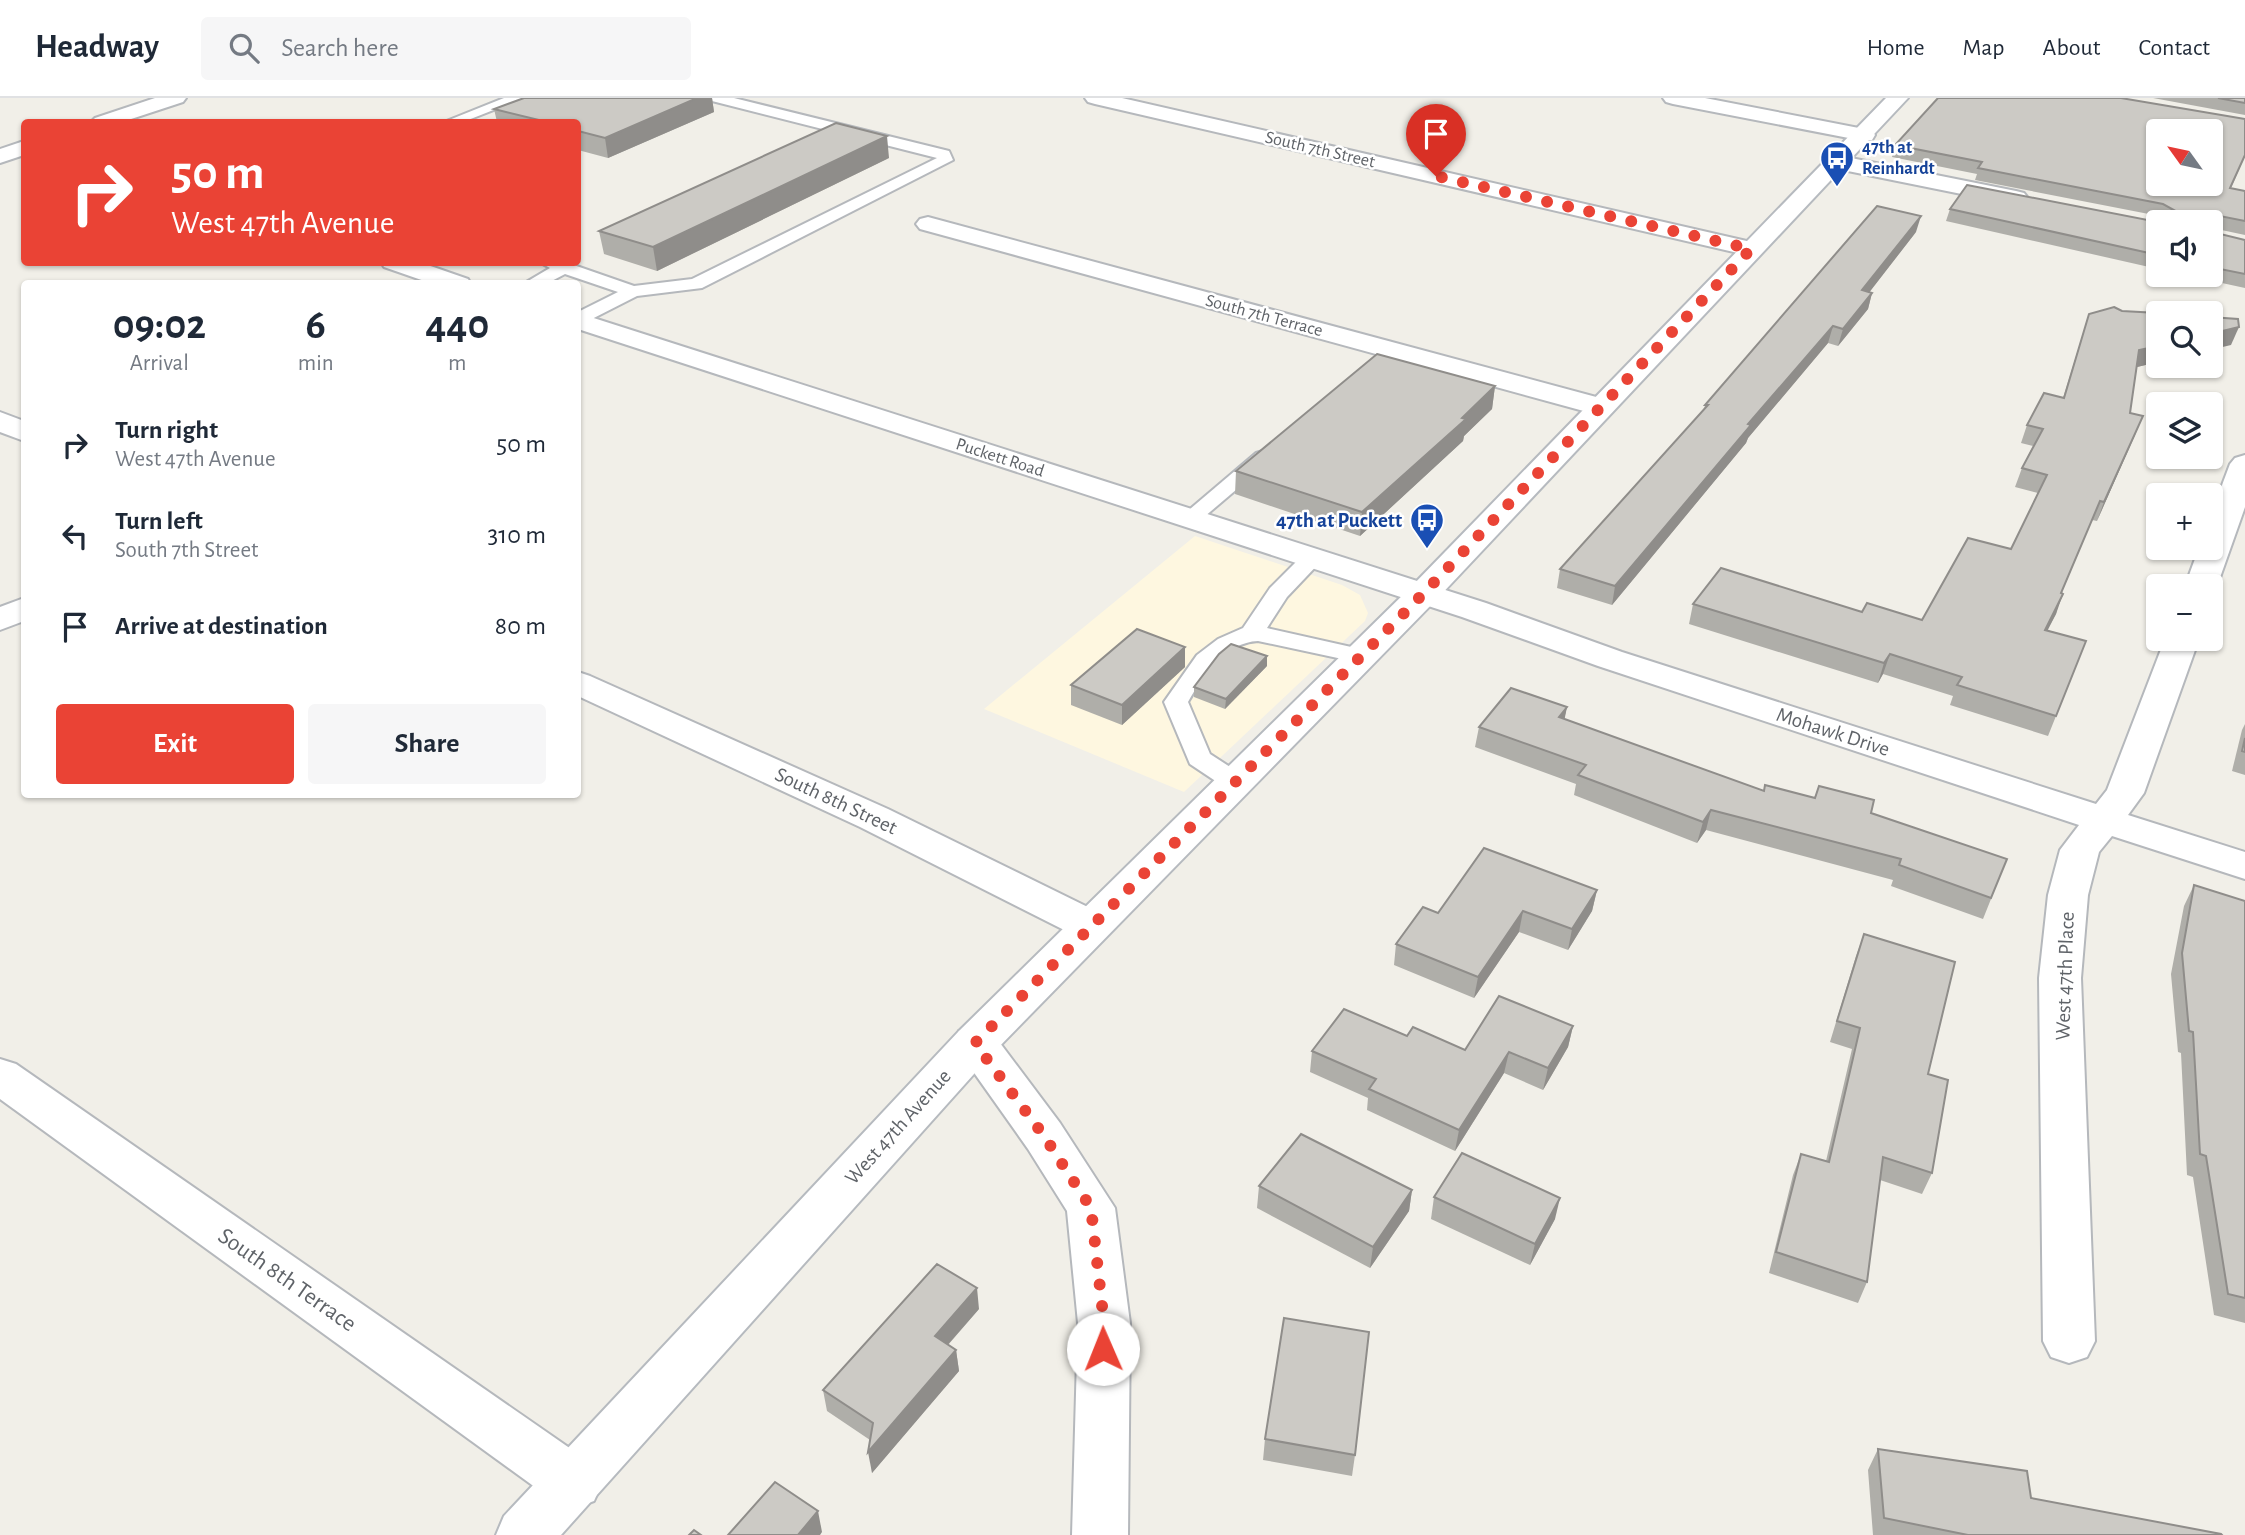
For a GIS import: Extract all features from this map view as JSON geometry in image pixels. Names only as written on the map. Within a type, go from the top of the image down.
[{"type":"street","name":"South 7th Street","points":[[1095,98],[1751,249]]},
{"type":"street","points":[[1672,98],[1864,135]]},
{"type":"street","name":"West 47th Avenue","points":[[524,1535],[975,1043],[1423,594],[1898,98]]},
{"type":"street","points":[[115,119],[180,104]]},
{"type":"street","points":[[0,156],[21,149]]},
{"type":"street","points":[[1836,162],[2034,202]]},
{"type":"street","name":"South 7th Terrace","points":[[928,224],[1601,407]]},
{"type":"street","points":[[405,266],[447,280]]},
{"type":"street","name":"Puckett Road","points":[[582,326],[1423,594]]},
{"type":"street","points":[[0,421],[21,431]]},
{"type":"street","points":[[2205,574],[2245,464]]},
{"type":"street","name":"Mohawk Drive","points":[[1423,594],[1609,659],[2245,866]]},
{"type":"street","points":[[0,620],[21,610]]},
{"type":"street","name":"West 47th Place","points":[[2069,1341],[2060,978],[2068,895],[2080,850],[2126,793],[2178,651]]},
{"type":"street","name":"South 8th Street","points":[[581,684],[874,818],[1091,926]]},
{"type":"street","points":[[975,1043],[1044,1136],[1091,1208],[1104,1323],[1100,1535]]},
{"type":"street","name":"South 8th Terrace","points":[[0,1076],[574,1483]]},
{"type":"lane","points":[[459,119],[517,98]]},
{"type":"lane","points":[[558,266],[633,291],[696,284],[945,160],[944,154],[717,98]]},
{"type":"lane","points":[[539,280],[564,268]]},
{"type":"lane","points":[[582,326],[633,291]]},
{"type":"lane","points":[[1369,368],[1390,350]]},
{"type":"lane","points":[[1190,519],[1274,447]]},
{"type":"lane","points":[[1252,633],[1278,593],[1312,558]]},
{"type":"lane","points":[[1235,782],[1199,758],[1176,702],[1188,679],[1225,644],[1252,633],[1361,656]]},
{"type":"shaded area","points":[[1195,536],[1342,585],[1360,595],[1368,613],[1365,621],[1184,792],[984,709]]},
{"type":"building","points":[[524,98],[697,98],[605,138],[581,132],[581,119],[535,119],[494,109]]},
{"type":"building","points":[[1938,98],[2121,98],[2245,119],[2245,155],[2230,188],[2245,191],[2245,221],[2223,217],[2223,210],[2174,210],[2163,204],[1978,168],[1982,162],[1895,145]]},
{"type":"building","points":[[2218,98],[2245,98],[2245,103]]},
{"type":"building","points":[[836,123],[887,136],[653,247],[599,231]]},
{"type":"building","points":[[1967,185],[2146,220],[2146,252],[1950,209]]},
{"type":"building","points":[[1877,206],[1921,216],[1862,290],[1872,293],[1843,329],[1833,326],[1748,424],[1751,425],[1615,586],[1560,569],[1708,405],[1705,405]]},
{"type":"building","points":[[2223,235],[2245,240],[2245,274],[2223,270]]},
{"type":"building","points":[[2114,307],[2122,311],[2146,312],[2146,349],[2139,350],[2130,413],[2143,416],[2104,502],[2100,501],[2061,593],[2063,594],[2045,630],[2086,641],[2056,716],[1957,685],[1962,677],[1890,654],[1884,663],[1693,604],[1721,568],[1862,612],[1867,603],[1922,620],[1968,538],[2011,549],[2047,475],[2022,468],[2043,429],[2027,425],[2044,393],[2064,398],[2089,314]]},
{"type":"building","points":[[2223,318],[2238,319],[2239,327],[2223,331]]},
{"type":"building","points":[[1377,354],[1495,386],[1462,418],[1466,419],[1362,512],[1236,471]]},
{"type":"building","points":[[1137,629],[1185,647],[1122,705],[1071,685]]},
{"type":"building","points":[[1231,644],[1267,656],[1226,699],[1194,687],[1219,654]]},
{"type":"building","points":[[1511,688],[1567,707],[1559,717],[1764,791],[1765,785],[1815,798],[1819,786],[1874,800],[1871,813],[2007,859],[1991,898],[1899,865],[1901,859],[1711,810],[1703,822],[1578,775],[1586,765],[1479,727]]},
{"type":"building","points":[[1484,848],[1597,890],[1572,929],[1523,911],[1478,977],[1396,944],[1423,907],[1438,913]]},
{"type":"building","points":[[2194,885],[2245,901],[2245,1298],[2228,1294],[2206,1156],[2200,1154],[2193,1032],[2189,1031],[2182,953]]},
{"type":"building","points":[[1864,934],[1955,962],[1928,1074],[1948,1080],[1932,1173],[1883,1157],[1867,1282],[1776,1252],[1801,1154],[1829,1162],[1860,1028],[1837,1021]]},
{"type":"building","points":[[1499,996],[1573,1026],[1548,1068],[1509,1052],[1459,1130],[1369,1089],[1376,1079],[1312,1051],[1344,1009],[1407,1036],[1413,1027],[1465,1050]]},
{"type":"building","points":[[1301,1134],[1412,1190],[1373,1247],[1259,1186]]},
{"type":"building","points":[[1462,1153],[1560,1198],[1535,1244],[1434,1197]]},
{"type":"building","points":[[937,1264],[977,1288],[935,1336],[956,1350],[868,1452],[873,1423],[823,1390]]},
{"type":"building","points":[[1284,1318],[1369,1332],[1355,1455],[1265,1439]]},
{"type":"building","points":[[1878,1449],[2027,1471],[2031,1498],[2222,1535],[1968,1535],[1884,1518]]},
{"type":"building","points":[[775,1482],[818,1511],[798,1535],[728,1535]]},
{"type":"place","name":"47th at Reinhardt","points":[[1837,188]]},
{"type":"place","name":"47th at Puckett","points":[[1427,550]]},
{"type":"route","points":[[1103,1349],[1104,1323],[1091,1208],[1044,1136],[975,1043],[1423,594],[1751,249],[1436,176]]}]
